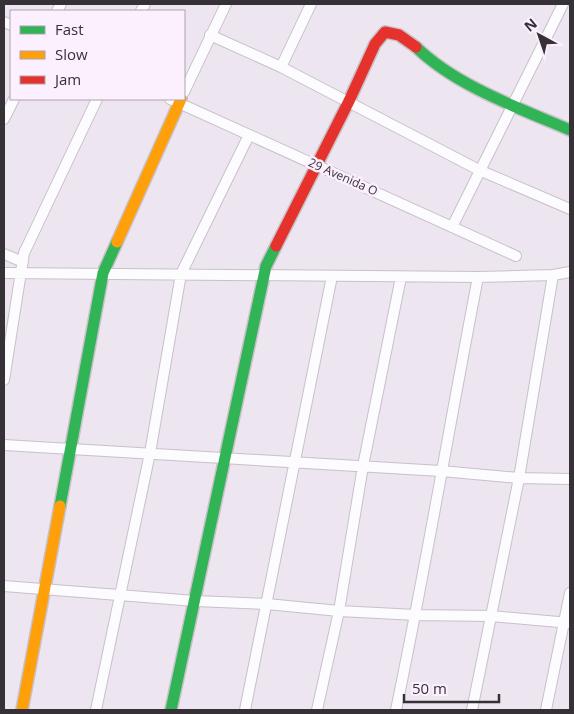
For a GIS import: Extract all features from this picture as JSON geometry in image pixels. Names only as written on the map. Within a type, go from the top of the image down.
[{"type":"street","points":[[185,84],[226,4]]},
{"type":"street","points":[[281,67],[311,4]]},
{"type":"street","points":[[452,227],[512,104],[564,4]]},
{"type":"street","points":[[171,710],[196,601],[224,458],[266,266],[349,101],[375,44],[385,32],[394,32],[406,38],[422,54],[446,71],[570,130]]},
{"type":"street","points":[[210,35],[281,67],[349,101],[479,170],[570,209]]},
{"type":"street","points":[[4,119],[14,100]]},
{"type":"street","points":[[4,380],[24,252],[97,100]]},
{"type":"street","points":[[22,710],[103,274],[177,100]]},
{"type":"street","name":"29 Avenida O","points":[[182,100],[249,135],[516,256]]},
{"type":"street","points":[[96,710],[150,453],[181,274],[249,135]]},
{"type":"street","points":[[4,254],[22,268]]},
{"type":"street","points":[[4,273],[22,268],[103,274],[401,277],[553,275],[570,272]]},
{"type":"street","points":[[472,710],[519,478],[553,275]]},
{"type":"street","points":[[245,710],[332,276]]},
{"type":"street","points":[[317,710],[339,611],[363,466],[401,277]]},
{"type":"street","points":[[396,710],[416,616],[478,277]]},
{"type":"street","points":[[4,445],[363,466],[519,478],[570,479]]},
{"type":"street","points":[[4,586],[196,601],[267,604],[339,611],[416,616],[491,616],[567,623]]},
{"type":"street","points":[[546,710],[567,623],[570,593]]},
{"type":"traffic: fast","points":[[416,47],[432,61],[469,85],[570,130]]},
{"type":"traffic: fast","points":[[60,506],[103,273],[117,242]]},
{"type":"traffic: fast","points":[[171,710],[266,266],[276,246]]},
{"type":"traffic: slow","points":[[117,242],[181,100]]},
{"type":"traffic: slow","points":[[22,710],[60,506]]},
{"type":"traffic: jam","points":[[276,246],[349,101],[375,44],[385,32],[399,35],[416,47]]}]
